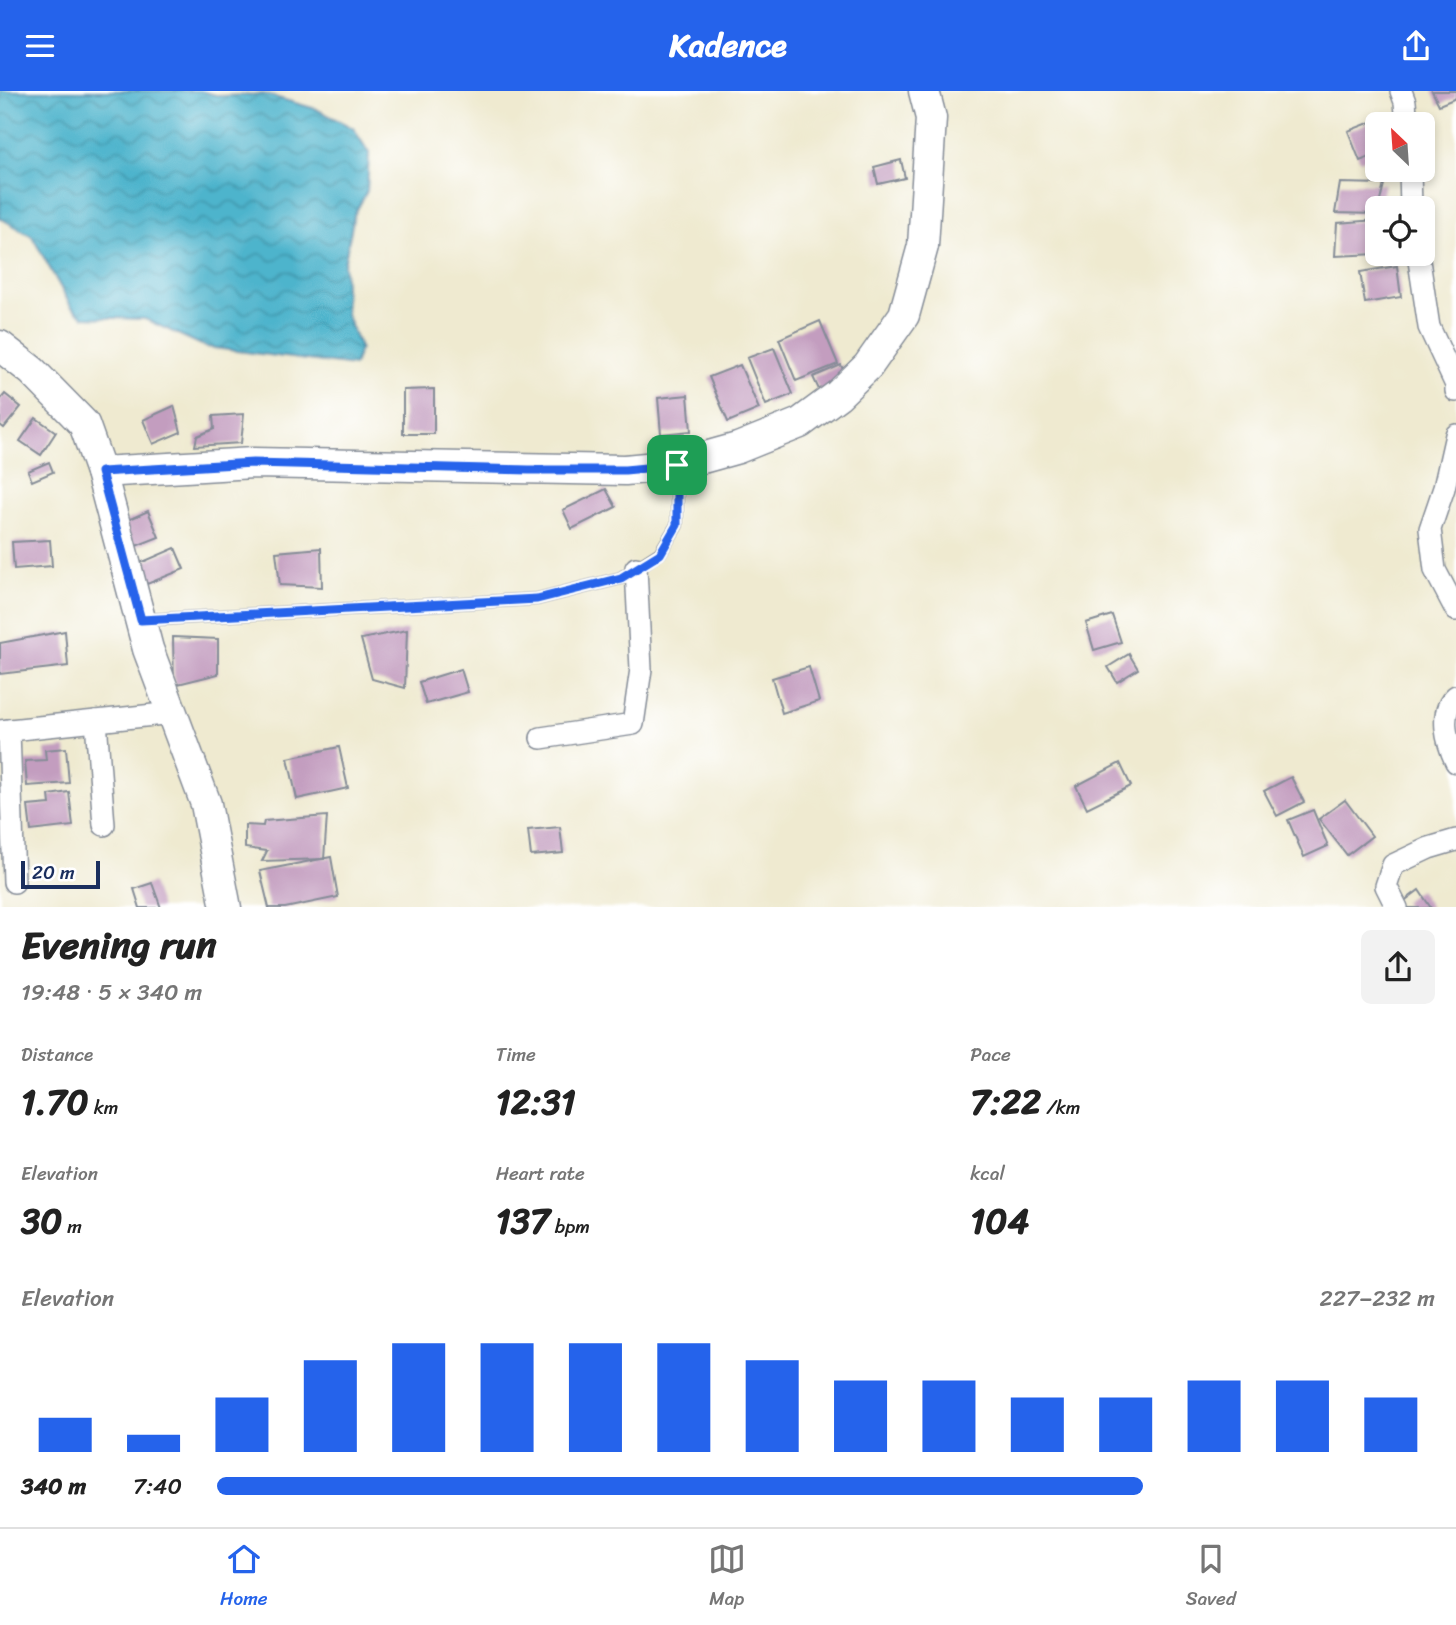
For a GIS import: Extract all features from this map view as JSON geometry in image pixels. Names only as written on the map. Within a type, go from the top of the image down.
[{"type":"street","points":[[101,472],[253,463],[625,470],[677,465],[738,448],[800,423],[838,395],[868,366],[904,315],[923,246],[931,118],[924,91]]},
{"type":"street","points":[[1401,91],[1406,112]]},
{"type":"street","points":[[1420,266],[1429,327],[1456,385],[1456,391]]},
{"type":"street","points":[[0,346],[32,372],[85,424],[101,472],[148,649],[206,804],[226,907]]},
{"type":"street","points":[[1456,435],[1444,488],[1430,529],[1435,570],[1456,610]]},
{"type":"street","points":[[541,738],[633,724],[641,669],[636,568]]},
{"type":"street","points":[[1456,696],[1451,701],[1444,721],[1456,762]]},
{"type":"street","points":[[14,882],[5,730],[173,713]]},
{"type":"street","points":[[96,721],[104,825]]},
{"type":"street","points":[[1396,907],[1386,886],[1393,865],[1456,839]]},
{"type":"lane","points":[[141,620],[537,599],[621,578],[660,554],[677,525],[677,465]]},
{"type":"water","points":[[0,91],[200,91],[220,96],[264,94],[316,109],[353,128],[369,153],[367,191],[354,215],[344,264],[346,314],[360,348],[354,366],[206,347],[145,319],[84,317],[71,306],[32,236],[0,218]]},
{"type":"building","points":[[1432,91],[1456,91],[1456,98],[1439,105]]},
{"type":"building","points":[[1365,124],[1365,159],[1360,161],[1348,131]]},
{"type":"building","points":[[901,160],[905,178],[878,184],[874,167]]},
{"type":"building","points":[[1340,183],[1384,184],[1381,196],[1365,196],[1365,214],[1335,213]]},
{"type":"building","points":[[1365,221],[1365,255],[1335,256],[1337,223]]},
{"type":"building","points":[[1397,266],[1401,297],[1365,303],[1360,272]]},
{"type":"building","points":[[820,321],[838,364],[796,381],[779,339]]},
{"type":"building","points":[[774,348],[793,394],[766,405],[747,358]]},
{"type":"building","points":[[740,365],[759,409],[728,422],[709,377]]},
{"type":"building","points":[[841,365],[849,384],[822,396],[813,377]]},
{"type":"building","points":[[434,389],[434,434],[403,434],[403,390]]},
{"type":"building","points":[[5,394],[21,407],[4,428],[0,425],[0,400]]},
{"type":"building","points":[[688,395],[691,431],[661,434],[658,398]]},
{"type":"building","points":[[174,406],[181,432],[153,444],[143,420]]},
{"type":"building","points":[[244,414],[241,443],[195,446],[197,436],[214,429],[213,416]]},
{"type":"building","points":[[36,418],[56,432],[41,455],[20,441]]},
{"type":"building","points":[[49,462],[53,472],[32,481],[28,471]]},
{"type":"building","points":[[606,489],[616,507],[572,529],[563,510]]},
{"type":"building","points":[[148,511],[159,537],[131,548],[121,523]]},
{"type":"building","points":[[50,540],[52,566],[14,569],[12,542]]},
{"type":"building","points":[[175,548],[184,569],[147,584],[138,564]]},
{"type":"building","points":[[321,548],[322,587],[280,585],[276,552]]},
{"type":"building","points":[[1112,615],[1121,642],[1094,650],[1086,623]]},
{"type":"building","points":[[407,630],[405,688],[372,679],[361,639]]},
{"type":"building","points":[[65,631],[68,666],[0,674],[0,643]]},
{"type":"building","points":[[173,637],[218,639],[218,674],[174,685]]},
{"type":"building","points":[[1129,654],[1138,669],[1117,682],[1108,667]]},
{"type":"building","points":[[809,667],[819,701],[782,713],[772,678]]},
{"type":"building","points":[[461,669],[468,692],[426,704],[419,682]]},
{"type":"building","points":[[339,747],[348,788],[297,799],[288,758]]},
{"type":"building","points":[[66,748],[69,783],[27,786],[25,761],[46,760],[45,750]]},
{"type":"building","points":[[1120,763],[1131,786],[1087,808],[1076,786]]},
{"type":"building","points":[[1291,777],[1304,802],[1277,816],[1264,791]]},
{"type":"building","points":[[69,792],[73,826],[31,831],[28,806],[50,804],[49,795]]},
{"type":"building","points":[[1345,800],[1372,836],[1347,855],[1319,819]]},
{"type":"building","points":[[1313,810],[1328,846],[1304,857],[1288,820]]},
{"type":"building","points":[[327,816],[324,859],[262,861],[267,851],[245,848],[245,825],[263,826],[264,821]]},
{"type":"building","points":[[560,827],[563,853],[531,856],[528,830]]},
{"type":"building","points":[[331,857],[338,897],[290,907],[269,907],[260,871]]},
{"type":"building","points":[[152,883],[161,907],[140,907],[134,889]]},
{"type":"building","points":[[1419,890],[1430,907],[1406,907],[1403,902]]},
{"type":"route","points":[[253,463],[529,470],[625,470],[677,465],[677,525],[660,554],[621,578],[537,599],[141,620],[101,472],[253,463]]}]
